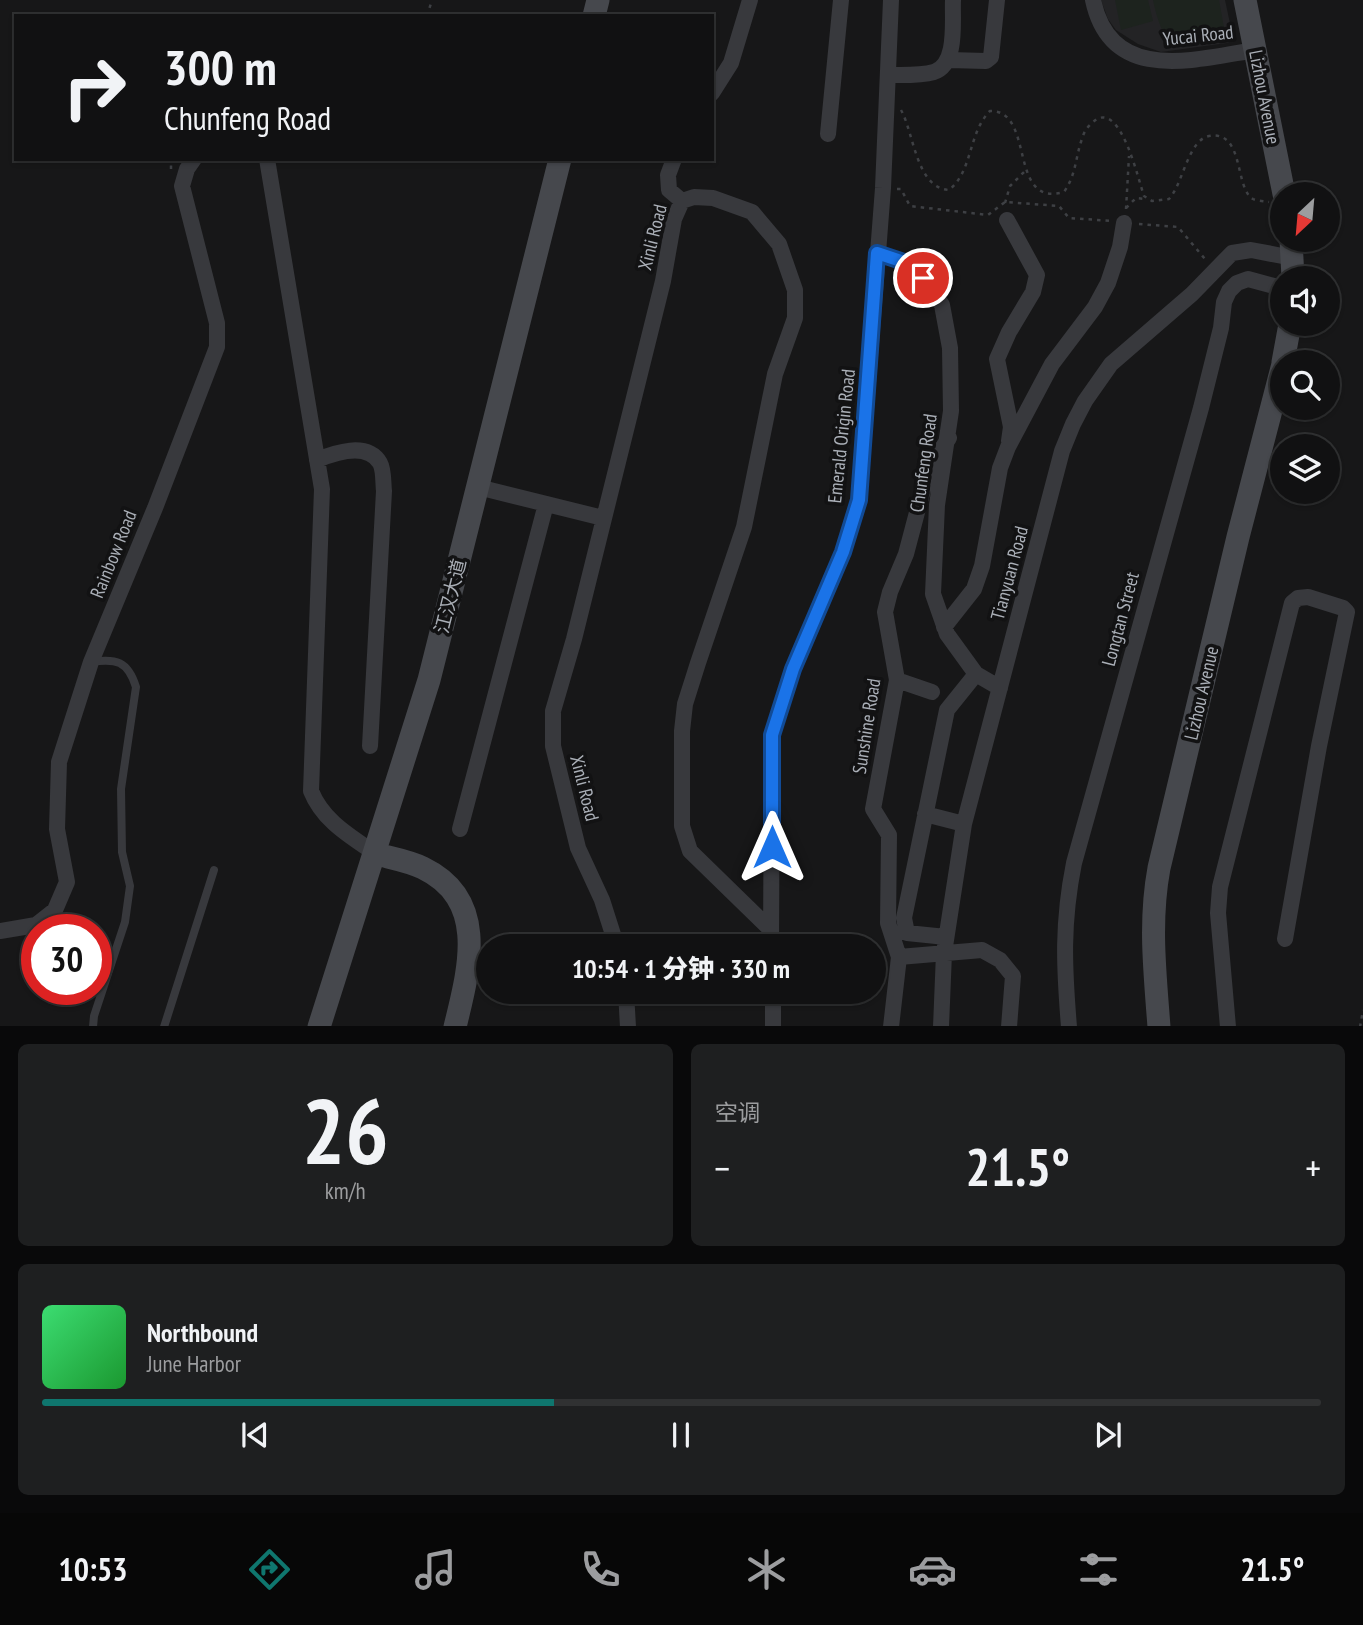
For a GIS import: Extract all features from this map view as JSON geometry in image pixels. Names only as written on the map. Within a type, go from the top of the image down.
[{"type":"main road","name":"Lizhou Avenue","points":[[1245,0],[1277,182]]},
{"type":"main road","name":"江汉大道","points":[[319,1026],[429,680],[560,161]]},
{"type":"main road","name":"Lizhou Avenue","points":[[1159,1026],[1152,948],[1157,881],[1270,413]]},
{"type":"main road","points":[[376,854],[420,866],[434,874],[458,898],[467,916],[470,944],[468,975],[455,1026]]},
{"type":"street","points":[[714,90],[731,63],[750,0]]},
{"type":"street","points":[[828,134],[841,0]]},
{"type":"street","name":"Emerald Origin Road","points":[[771,934],[772,735],[793,669],[843,552],[859,500],[883,188],[891,0]]},
{"type":"street","points":[[888,75],[932,73],[941,69],[949,60],[953,0]]},
{"type":"street","points":[[949,60],[986,61],[991,57],[997,0]]},
{"type":"street","name":"Yucai Road","points":[[1093,0],[1098,19],[1114,43],[1122,50],[1140,57],[1170,62],[1255,50]]},
{"type":"street","name":"Rainbow Road","points":[[0,931],[36,925],[55,910],[67,882],[57,829],[59,762],[91,662],[155,508],[216,347],[217,323],[182,186],[193,161]]},
{"type":"street","points":[[267,161],[322,489],[311,791],[317,805],[335,826],[376,854]]},
{"type":"street","points":[[673,161],[668,175],[669,190],[682,201]]},
{"type":"street","name":"Xinli Road","points":[[613,934],[602,900],[578,848],[553,746],[553,711],[663,281],[674,219],[682,201],[694,197],[713,198],[752,212],[779,244],[795,290],[795,318],[775,374],[750,502],[688,694],[682,731],[681,826],[690,851],[767,934]]},
{"type":"street","points":[[944,627],[974,589],[982,566],[998,477],[1008,447],[1052,364],[1095,307],[1108,284],[1120,247],[1125,215]]},
{"type":"street","points":[[1007,220],[1037,275],[1033,292],[1009,332],[997,359],[1010,426],[1008,447]]},
{"type":"street","name":"Tianyuan Road","points":[[941,1026],[945,945],[964,824],[1062,451],[1073,424],[1085,401],[1111,364],[1192,294],[1232,253],[1251,250],[1292,259]]},
{"type":"street","name":"Chunfeng Road","points":[[877,253],[904,262],[923,278],[942,305],[950,348],[951,411],[949,438],[936,505],[933,594],[947,634],[976,674],[1000,688]]},
{"type":"street","name":"Longtan Street","points":[[1069,1026],[1064,957],[1066,903],[1074,863],[1201,408],[1221,328],[1224,302],[1228,290],[1237,283],[1248,279],[1270,285]]},
{"type":"street","name":"Sunshine Road","points":[[891,1026],[899,957],[888,923],[889,835],[873,808],[897,680],[885,612],[906,554],[929,467],[949,438]]},
{"type":"street","points":[[317,460],[348,450],[374,457],[381,464],[383,491],[370,746]]},
{"type":"street","points":[[478,487],[603,518]]},
{"type":"street","points":[[460,830],[546,504]]},
{"type":"street","points":[[1227,1026],[1218,913],[1220,887],[1292,603],[1298,598],[1308,597],[1343,608],[1346,612],[1285,939]]},
{"type":"street","points":[[976,674],[947,709],[904,918],[907,933],[945,945],[982,950],[1000,960],[1013,975],[1009,1026]]},
{"type":"street","points":[[897,680],[932,692]]},
{"type":"street","points":[[925,814],[964,824]]},
{"type":"street","points":[[899,957],[945,945]]},
{"type":"street","points":[[627,1004],[628,1026]]},
{"type":"street","points":[[773,1004],[773,1026]]},
{"type":"lane","points":[[91,662],[110,659],[121,664],[132,673],[136,687],[121,789],[122,852],[130,886],[127,910],[93,1026]]},
{"type":"lane","points":[[164,1026],[214,870]]},
{"type":"path","points":[[887,100],[898,106],[903,113],[923,171],[932,184],[941,190],[948,190],[960,179],[982,119],[990,111],[997,111],[1013,125],[1027,169],[1039,192],[1047,195],[1064,192],[1074,177],[1083,135],[1090,124],[1100,117],[1112,120],[1118,125],[1144,196],[1152,201]]},
{"type":"path","points":[[1125,215],[1130,201],[1136,198],[1169,200],[1177,191],[1193,147],[1208,136],[1229,142],[1248,194],[1254,200],[1270,199]]},
{"type":"path","points":[[1125,215],[1129,153]]},
{"type":"path","points":[[1007,220],[1005,202],[1010,186],[1027,169]]},
{"type":"path","points":[[883,188],[901,189],[910,206],[988,215],[1005,202],[1059,206],[1069,218],[1125,215],[1178,227],[1214,270]]},
{"type":"shaded area","points":[[1101,0],[1225,0],[1234,42],[1161,52],[1138,44],[1116,30],[1108,19]]},
{"type":"shaded area","points":[[1115,0],[1148,0],[1153,21],[1121,30]]},
{"type":"shaded area","points":[[1153,0],[1219,0],[1225,33],[1197,45],[1175,44],[1160,25]]},
{"type":"route","points":[[772,847],[772,735],[793,669],[843,552],[859,500],[877,253],[904,262],[923,278]]}]
